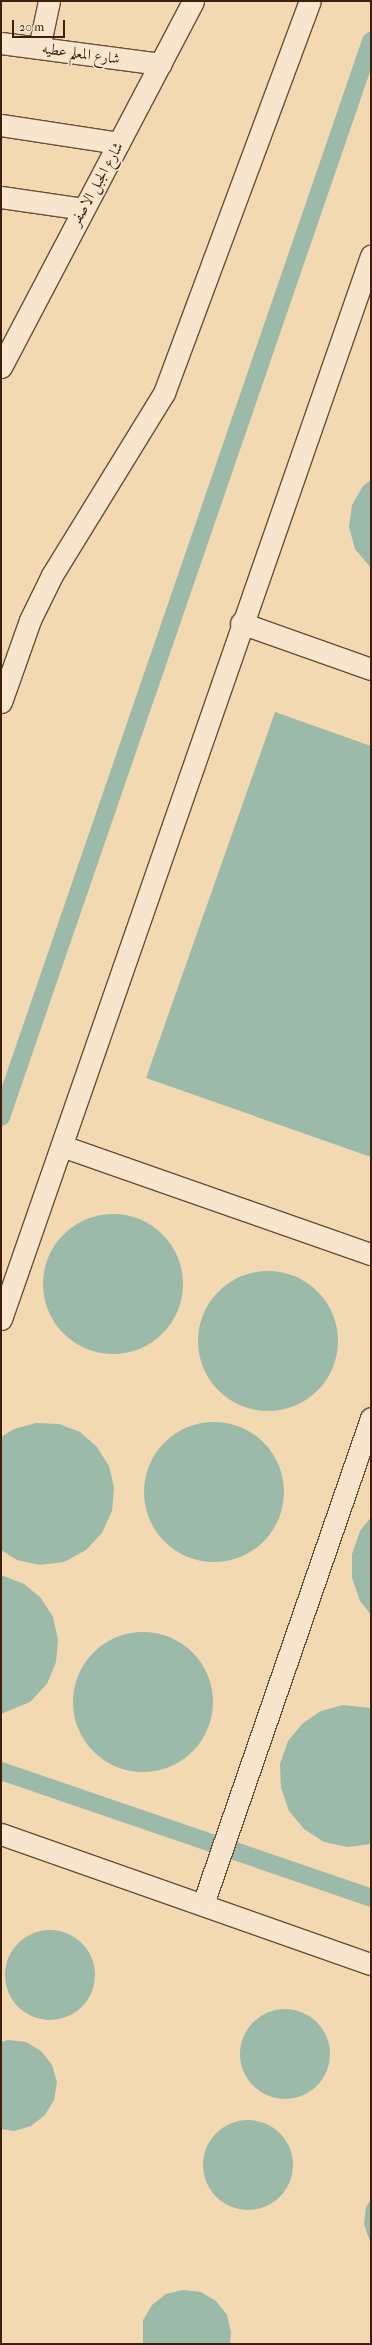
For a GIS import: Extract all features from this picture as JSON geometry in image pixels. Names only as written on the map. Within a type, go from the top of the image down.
[{"type":"street","points":[[39,48],[49,1]]},
{"type":"street","name":"شارع الجبل الاصفر","points":[[1,367],[7,336],[119,143],[194,1]]},
{"type":"street","points":[[1,702],[30,620],[52,575],[164,393],[310,1]]},
{"type":"street","name":"شارع المعلم عطيه","points":[[1,43],[160,64]]},
{"type":"street","points":[[1,125],[119,143]]},
{"type":"street","points":[[1,197],[82,208]]},
{"type":"street","points":[[1,1319],[241,624],[371,256]]},
{"type":"street","points":[[241,624],[371,669]]},
{"type":"street","points":[[62,1146],[371,1254]]},
{"type":"street","points":[[202,1904],[371,1418]]},
{"type":"street","points":[[1,1834],[371,1964]]},
{"type":"shaded area","points":[[371,480],[371,568],[355,549],[349,527],[352,505],[363,486]]},
{"type":"shaded area","points":[[275,712],[371,746],[371,1157],[146,1078]]},
{"type":"shaded area","points":[[120,1214],[140,1219],[152,1225],[163,1234],[172,1245],[178,1257],[182,1270],[182,1298],[178,1311],[172,1323],[163,1334],[152,1343],[140,1349],[127,1353],[106,1354],[86,1349],[74,1343],[63,1334],[54,1323],[44,1298],[43,1277],[48,1257],[54,1245],[63,1234],[74,1225],[99,1215]]},
{"type":"shaded area","points":[[275,1271],[295,1276],[307,1282],[318,1291],[327,1302],[333,1314],[337,1327],[337,1355],[333,1368],[327,1380],[318,1391],[307,1400],[295,1406],[282,1410],[261,1411],[241,1406],[229,1400],[218,1391],[209,1380],[199,1355],[198,1334],[203,1314],[209,1302],[218,1291],[229,1282],[254,1272]]},
{"type":"shaded area","points":[[221,1422],[241,1427],[253,1433],[264,1442],[273,1453],[279,1465],[283,1478],[283,1506],[279,1519],[273,1531],[264,1542],[253,1551],[241,1557],[228,1561],[207,1562],[187,1557],[175,1551],[164,1542],[155,1531],[145,1506],[144,1485],[149,1465],[155,1453],[164,1442],[175,1433],[200,1423]]},
{"type":"shaded area","points":[[36,1423],[59,1424],[80,1432],[97,1447],[109,1466],[114,1488],[112,1511],[102,1533],[86,1550],[64,1562],[40,1565],[17,1560],[1,1550],[1,1437],[14,1429]]},
{"type":"shaded area","points":[[371,1517],[371,1615],[360,1601],[352,1578],[352,1554],[360,1531]]},
{"type":"shaded area","points":[[1,1575],[24,1584],[41,1598],[53,1617],[58,1640],[56,1662],[47,1684],[30,1702],[1,1714]]},
{"type":"shaded area","points":[[150,1632],[170,1637],[182,1643],[193,1652],[202,1663],[208,1675],[212,1688],[212,1716],[208,1729],[202,1741],[193,1752],[182,1761],[170,1767],[157,1771],[136,1772],[116,1767],[104,1761],[93,1752],[84,1741],[74,1716],[73,1695],[78,1675],[84,1663],[93,1652],[104,1643],[129,1633]]},
{"type":"shaded area","points":[[343,1705],[371,1708],[371,1844],[348,1847],[324,1842],[304,1829],[289,1811],[281,1788],[280,1764],[288,1741],[303,1723],[321,1711]]},
{"type":"shaded area","points":[[50,1930],[67,1934],[82,1943],[91,1958],[95,1975],[91,1992],[82,2007],[67,2016],[50,2020],[33,2016],[18,2007],[9,1992],[5,1975],[9,1958],[18,1943],[33,1934]]},
{"type":"shaded area","points":[[285,2009],[302,2013],[317,2022],[326,2037],[330,2054],[326,2071],[317,2086],[302,2095],[285,2099],[268,2095],[253,2086],[244,2071],[240,2054],[244,2037],[253,2022],[268,2013]]},
{"type":"shaded area","points":[[8,2040],[26,2042],[41,2051],[52,2065],[57,2082],[54,2100],[45,2115],[31,2126],[14,2131],[1,2129],[1,2042]]},
{"type":"shaded area","points":[[248,2120],[265,2124],[280,2133],[289,2148],[293,2165],[289,2182],[280,2197],[265,2206],[248,2210],[231,2206],[216,2197],[207,2182],[203,2165],[207,2148],[216,2133],[231,2124]]},
{"type":"shaded area","points":[[371,2199],[371,2245],[364,2224],[366,2207]]},
{"type":"shaded area","points":[[183,2290],[201,2292],[216,2301],[227,2315],[231,2332],[230,2344],[143,2344],[143,2320],[152,2305],[166,2294]]},
{"type":"waterway","points":[[1,1117],[371,41]]},
{"type":"waterway","points":[[1,1771],[371,1898]]}]
